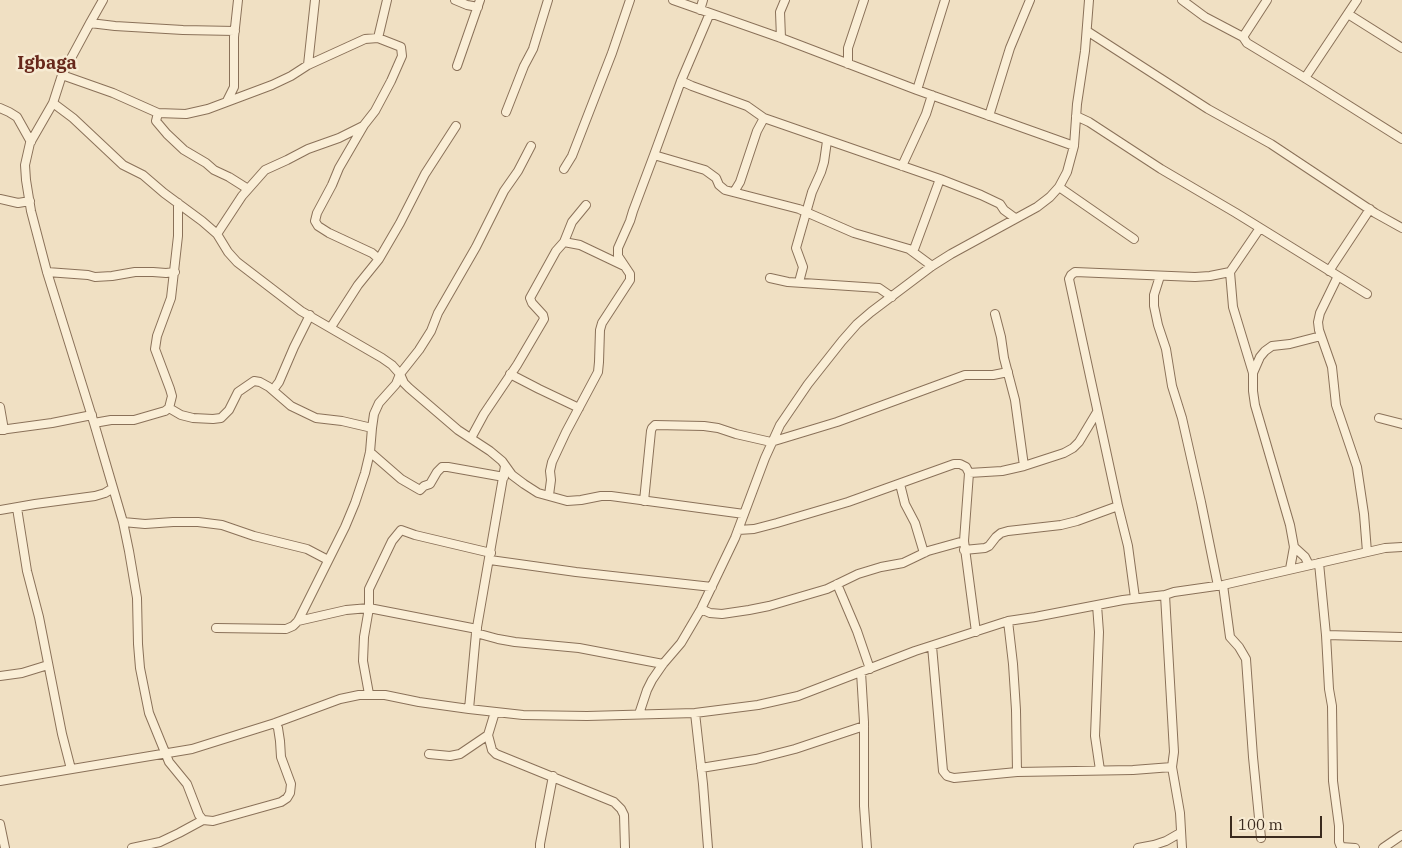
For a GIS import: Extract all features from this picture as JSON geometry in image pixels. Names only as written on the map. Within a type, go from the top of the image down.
[{"type":"street","points":[[103,0],[62,75],[53,103],[30,142],[25,165],[30,201],[47,272],[123,522],[137,598],[141,675],[149,713],[169,762],[187,784],[199,815],[203,820]]},
{"type":"street","points":[[238,0],[233,68],[234,87],[237,92],[246,94]]},
{"type":"street","points":[[308,65],[315,0]]},
{"type":"street","points":[[378,38],[387,0]]},
{"type":"street","points":[[455,0],[467,5],[479,4],[457,66]]},
{"type":"street","points":[[506,112],[524,66],[533,49],[548,0]]},
{"type":"street","points":[[564,169],[572,156],[612,53],[630,0]]},
{"type":"street","points":[[673,0],[1074,146]]},
{"type":"street","points":[[700,10],[703,0]]},
{"type":"street","points":[[781,38],[780,12],[785,0]]},
{"type":"street","points":[[848,64],[848,48],[864,0]]},
{"type":"street","points":[[917,90],[945,0]]},
{"type":"street","points":[[989,116],[1010,48],[1030,0]]},
{"type":"street","points":[[639,714],[652,680],[681,644],[702,609],[738,530],[780,425],[792,406],[842,341],[871,312],[932,266],[1037,207],[1050,197],[1058,187],[1067,172],[1074,146],[1089,0]]},
{"type":"street","points":[[1182,0],[1205,17],[1243,37],[1247,43],[1402,139]]},
{"type":"street","points":[[1243,37],[1267,0]]},
{"type":"street","points":[[1305,78],[1357,0]]},
{"type":"street","points":[[549,496],[552,462],[598,372],[602,323],[630,280],[630,274],[618,256],[618,248],[630,221],[681,81],[710,13]]},
{"type":"street","points":[[1348,14],[1402,48]]},
{"type":"street","points":[[90,22],[115,26],[235,32]]},
{"type":"street","points":[[1087,31],[1208,109],[1272,144],[1402,228]]},
{"type":"street","points":[[62,75],[158,113],[186,114],[208,109],[285,79],[308,65],[364,39],[378,38],[401,47],[402,56],[391,81],[339,168],[315,221],[318,226],[328,233],[372,253],[379,259]]},
{"type":"street","points":[[681,81],[747,106],[764,118],[940,179],[1000,204],[1004,210],[1015,218]]},
{"type":"street","points":[[227,101],[234,87]]},
{"type":"street","points":[[902,166],[919,131],[932,95]]},
{"type":"street","points":[[53,103],[73,118],[123,165],[142,175],[217,234],[228,252],[238,262],[301,310],[392,365],[409,388],[458,430],[490,451],[506,466],[512,475],[538,493],[567,501],[611,496],[744,514]]},
{"type":"street","points":[[0,108],[17,117],[30,142]]},
{"type":"street","points":[[158,113],[156,121],[184,150],[248,189]]},
{"type":"street","points":[[1076,116],[1089,122],[1366,294]]},
{"type":"street","points":[[734,192],[740,182],[757,131],[764,118]]},
{"type":"street","points":[[217,234],[237,202],[265,170],[364,125]]},
{"type":"street","points":[[331,328],[358,285],[379,259],[422,179],[456,126]]},
{"type":"street","points":[[799,282],[803,267],[796,248],[812,192],[823,167],[827,141]]},
{"type":"street","points":[[216,628],[286,629],[298,621],[355,503],[366,473],[374,414],[379,403],[396,384],[400,374],[431,331],[438,313],[531,146]]},
{"type":"street","points":[[654,155],[705,170],[716,178],[719,186],[725,190],[807,212],[854,233],[896,244],[913,252],[932,266]]},
{"type":"street","points":[[913,252],[940,179]]},
{"type":"street","points":[[1058,187],[1134,239]]},
{"type":"street","points":[[0,198],[18,203],[30,201]]},
{"type":"street","points":[[94,423],[110,420],[134,420],[165,411],[169,408],[172,396],[155,349],[157,336],[172,298],[178,236],[178,203]]},
{"type":"street","points":[[471,438],[484,414],[544,320],[543,315],[530,298],[556,251],[564,242],[572,222],[586,205]]},
{"type":"street","points":[[1328,270],[1370,209]]},
{"type":"street","points":[[1260,228],[1230,272],[1233,307],[1253,373],[1255,405],[1290,525],[1294,547],[1290,569]]},
{"type":"street","points":[[564,242],[580,245],[624,265]]},
{"type":"street","points":[[47,272],[95,277],[135,272],[175,272]]},
{"type":"street","points":[[1135,598],[1128,546],[1069,283],[1071,275],[1075,272],[1210,276],[1230,272]]},
{"type":"street","points":[[1160,276],[1154,295],[1158,325],[1166,349],[1172,386],[1182,418],[1230,637],[1246,660],[1261,838]]},
{"type":"street","points":[[1338,276],[1320,313],[1318,322],[1332,367],[1336,405],[1357,468],[1364,514],[1366,552]]},
{"type":"street","points":[[770,278],[879,288],[892,297]]},
{"type":"street","points":[[995,314],[1015,400],[1024,466]]},
{"type":"street","points":[[273,390],[279,382],[310,315]]},
{"type":"street","points":[[1253,373],[1260,357],[1272,346],[1290,344],[1321,336]]},
{"type":"street","points":[[644,501],[650,431],[655,425],[718,428],[772,442],[837,422],[965,375],[993,375],[1008,372]]},
{"type":"street","points":[[510,374],[579,408]]},
{"type":"street","points":[[169,408],[181,415],[194,418],[213,420],[221,418],[229,410],[238,392],[254,382],[260,382],[273,390],[291,406],[316,418],[342,421],[372,428]]},
{"type":"street","points":[[0,407],[2,430],[92,415]]},
{"type":"street","points":[[969,473],[1002,471],[1064,453],[1079,442],[1098,412]]},
{"type":"street","points":[[1379,418],[1402,424]]},
{"type":"street","points":[[370,452],[401,479],[420,490],[430,484],[442,467],[504,477]]},
{"type":"street","points":[[738,530],[754,529],[848,502],[954,464],[960,464],[966,467],[969,473],[964,545],[976,632]]},
{"type":"street","points":[[469,709],[477,631],[506,466]]},
{"type":"street","points":[[900,484],[924,553]]},
{"type":"street","points":[[0,510],[95,496],[113,488]]},
{"type":"street","points":[[702,609],[710,613],[722,614],[749,610],[827,589],[858,574],[908,561],[924,553],[964,545],[985,548],[996,537],[1008,531],[1061,525],[1118,506]]},
{"type":"street","points":[[18,508],[27,571],[39,617],[70,769]]},
{"type":"street","points":[[123,522],[145,524],[198,522],[222,525],[254,536],[307,549],[328,560]]},
{"type":"street","points":[[369,694],[363,662],[364,637],[369,608],[369,589],[392,541],[401,530],[490,556],[576,572],[712,586]]},
{"type":"street","points":[[0,781],[192,749],[359,694],[385,694],[419,702],[523,715],[587,716],[696,713],[758,706],[778,701],[1008,621],[1220,585],[1319,562],[1402,546]]},
{"type":"street","points":[[1294,547],[1305,557],[1309,565]]},
{"type":"street","points":[[1319,562],[1332,706],[1334,782],[1339,842],[1341,847],[1356,848]]},
{"type":"street","points":[[837,584],[857,631],[870,669]]},
{"type":"street","points":[[1165,595],[1174,752],[1172,768],[1180,812],[1182,848]]},
{"type":"street","points":[[1096,605],[1099,632],[1095,736],[1100,770]]},
{"type":"street","points":[[298,621],[346,610],[369,608],[477,631],[498,639],[579,648],[663,664]]},
{"type":"street","points":[[303,610],[309,618]]},
{"type":"street","points":[[1008,621],[1016,710],[1017,772]]},
{"type":"street","points":[[1326,635],[1402,637]]},
{"type":"street","points":[[932,646],[943,771],[947,776],[954,778],[1017,772],[1172,768]]},
{"type":"street","points":[[0,676],[22,673],[48,665]]},
{"type":"street","points":[[860,672],[864,726],[864,806],[867,848]]},
{"type":"street","points":[[495,712],[488,735],[492,750],[496,754],[614,802],[624,815],[625,848]]},
{"type":"street","points":[[696,713],[708,848]]},
{"type":"street","points":[[132,848],[160,842],[203,820],[213,820],[281,802],[287,798],[291,784],[281,757],[278,728],[275,723]]},
{"type":"street","points":[[701,768],[756,759],[795,749],[864,726]]},
{"type":"street","points":[[429,754],[450,756],[460,754],[488,735]]},
{"type":"street","points":[[540,848],[552,776]]},
{"type":"street","points":[[0,824],[5,848]]},
{"type":"street","points":[[1138,848],[1154,846],[1180,833]]},
{"type":"street","points":[[1383,848],[1402,835]]},
{"type":"district","name":"Igbaga","points":[[47,64]]}]
